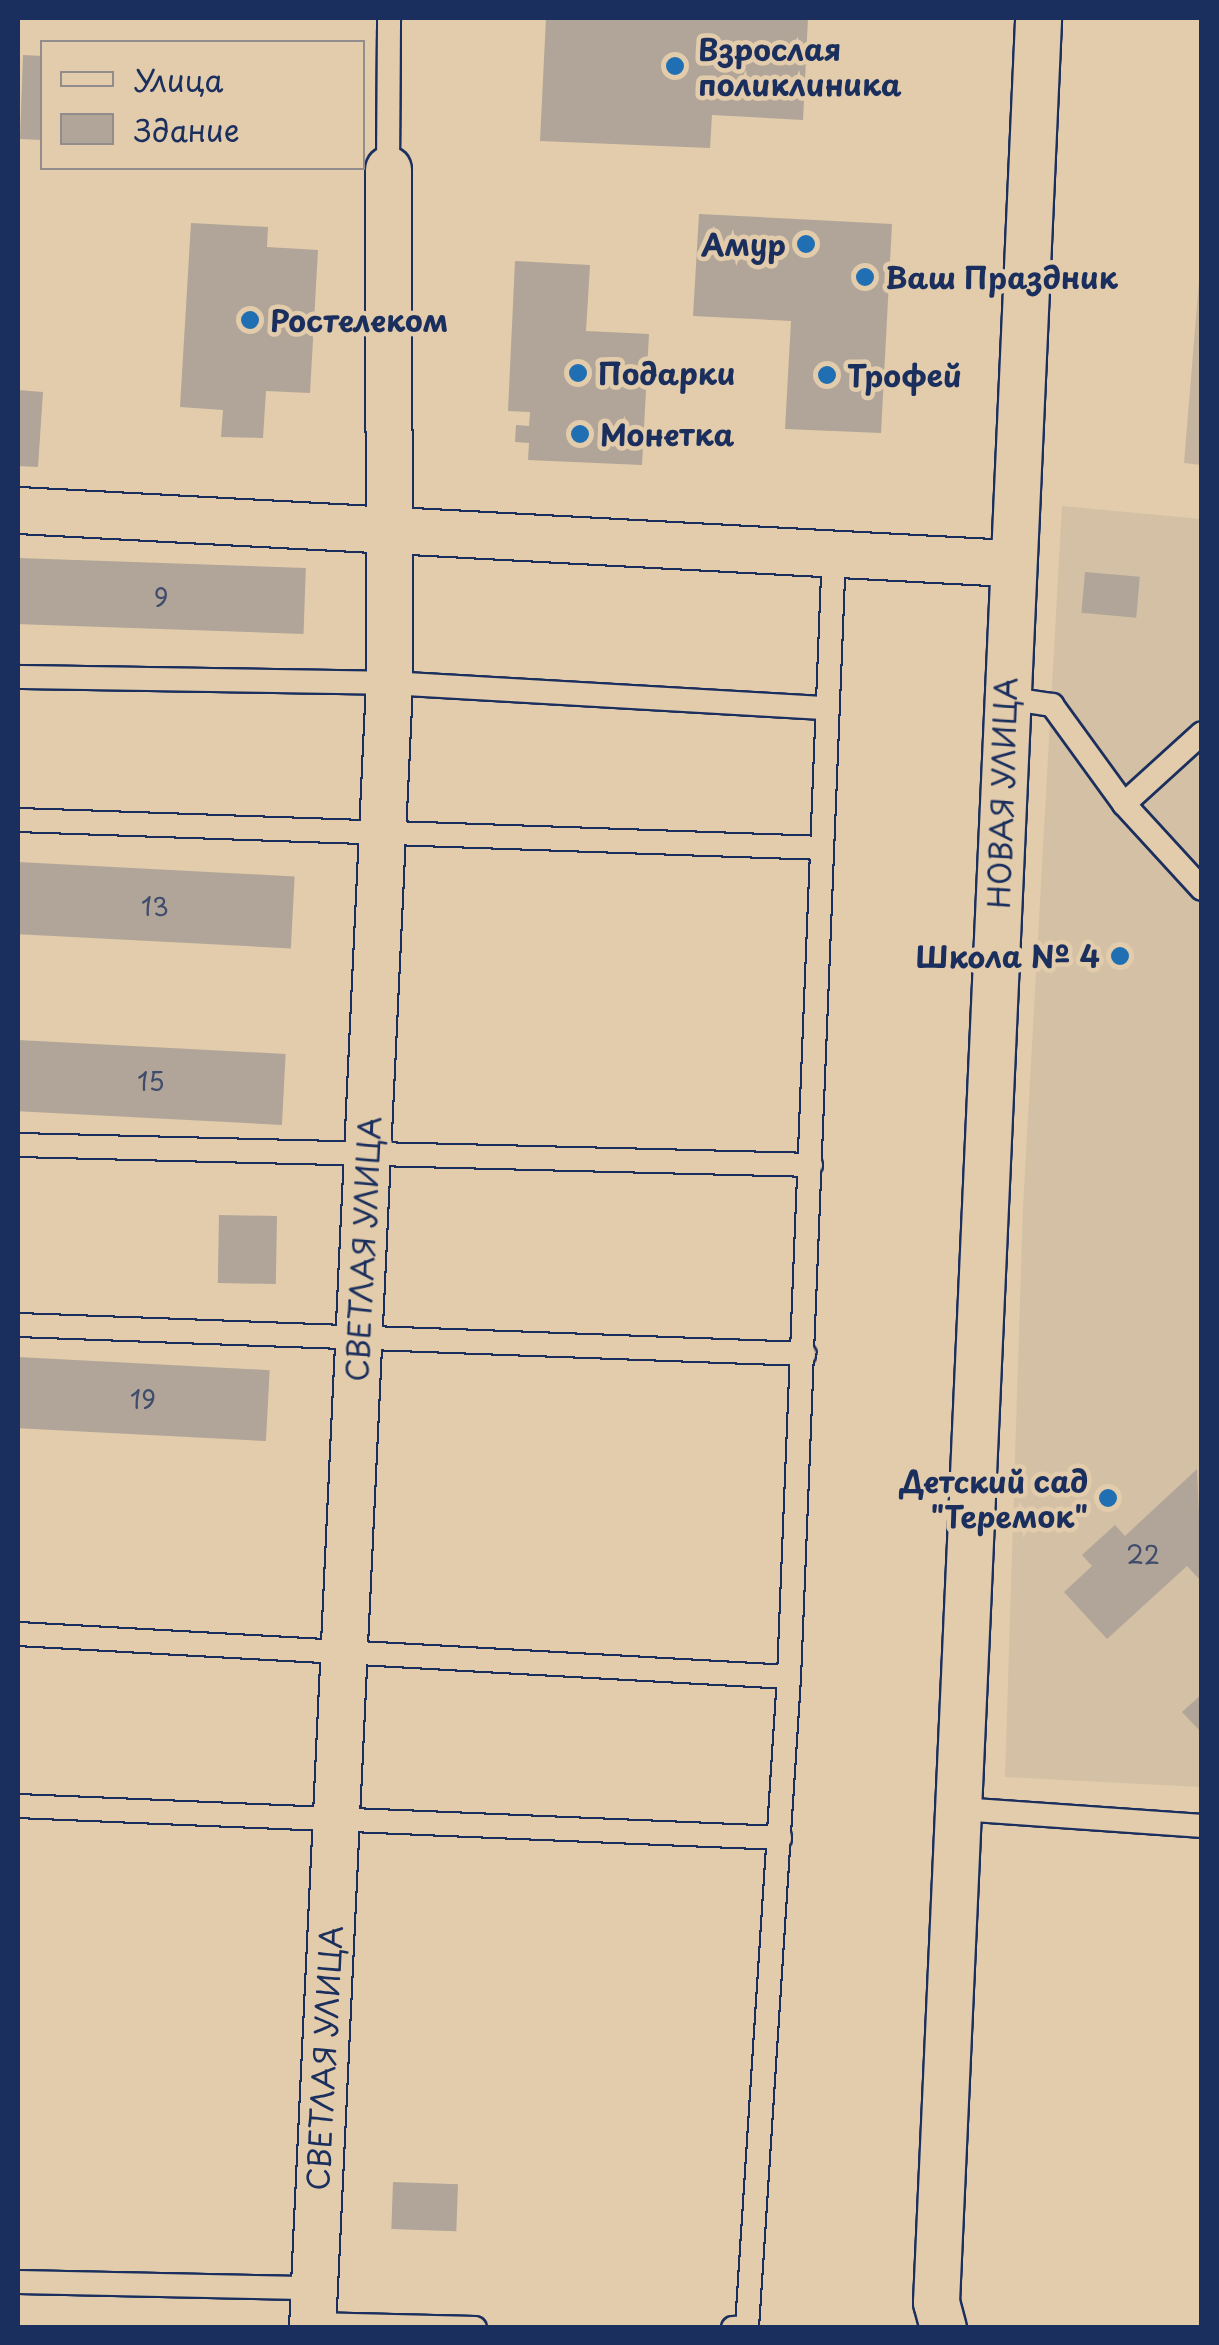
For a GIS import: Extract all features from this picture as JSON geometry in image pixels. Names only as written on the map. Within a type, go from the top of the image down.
[{"type":"street","name":"НОВАЯ УЛИЦА","points":[[943,2328],[936,2302],[960,1809],[1010,563],[1038,18]]},
{"type":"street","name":"СВЕТЛАЯ УЛИЦА","points":[[313,2313],[389,683],[388,169]]},
{"type":"street","points":[[18,510],[1010,563]]},
{"type":"lane","points":[[388,169],[390,18]]},
{"type":"lane","points":[[733,2328],[748,2327],[780,1838],[812,1165],[834,554]]},
{"type":"lane","points":[[18,677],[389,683],[827,708]]},
{"type":"lane","points":[[1006,698],[1052,705],[1124,804],[1202,889]]},
{"type":"lane","points":[[1124,804],[1202,733]]},
{"type":"lane","points":[[18,820],[822,848]]},
{"type":"lane","points":[[18,1145],[367,1150],[812,1165]]},
{"type":"lane","points":[[18,1325],[804,1354]]},
{"type":"lane","points":[[18,1634],[789,1677]]},
{"type":"lane","points":[[18,1806],[780,1838]]},
{"type":"lane","points":[[960,1809],[1202,1826]]},
{"type":"lane","points":[[18,2282],[475,2328]]},
{"type":"shaded area","points":[[1201,256],[1202,465],[1184,463]]},
{"type":"shaded area","points":[[1062,506],[1201,519],[1201,1787],[1005,1777],[1023,1207]]},
{"type":"building","name":"Взрослая поликлиника","points":[[546,18],[808,18],[803,120],[712,115],[710,148],[540,141]]},
{"type":"building","points":[[23,55],[40,56],[40,140],[20,139]]},
{"type":"building","points":[[699,214],[892,224],[881,433],[785,429],[791,321],[693,316]]},
{"type":"building","name":"Ростелеком","points":[[191,223],[268,227],[267,247],[318,250],[310,393],[266,391],[263,438],[221,437],[223,410],[180,407]]},
{"type":"building","name":"Подарки","points":[[515,261],[590,265],[586,331],[649,334],[642,465],[528,460],[529,443],[515,442],[516,425],[529,426],[530,412],[508,411]]},
{"type":"building","points":[[18,390],[43,392],[38,467],[18,466]]},
{"type":"building","points":[[18,558],[306,568],[304,634],[18,624]]},
{"type":"building","points":[[1085,572],[1140,577],[1136,618],[1081,613]]},
{"type":"building","points":[[18,862],[295,876],[291,948],[18,934]]},
{"type":"building","points":[[18,1040],[286,1054],[282,1125],[18,1111]]},
{"type":"building","points":[[219,1215],[277,1216],[276,1284],[218,1283]]},
{"type":"building","points":[[18,1357],[270,1370],[266,1441],[18,1428]]},
{"type":"building","points":[[1197,1469],[1202,1582],[1187,1566],[1107,1639],[1064,1592],[1092,1566],[1082,1555],[1115,1525],[1125,1536]]},
{"type":"building","points":[[1202,1694],[1202,1733],[1182,1712]]},
{"type":"building","points":[[393,2182],[458,2184],[456,2231],[391,2229]]},
{"type":"place","name":"Взрослая поликлиника","points":[[675,66]]},
{"type":"place","name":"Амур","points":[[806,244]]},
{"type":"place","name":"Ваш Праздник","points":[[865,277]]},
{"type":"place","name":"Ростелеком","points":[[250,320]]},
{"type":"place","name":"Подарки","points":[[578,373]]},
{"type":"place","name":"Трофей","points":[[827,375]]},
{"type":"place","name":"Монетка","points":[[580,434]]},
{"type":"place","name":"Школа № 4","points":[[1120,956]]},
{"type":"place","name":"Детский сад \"Теремок\"","points":[[1108,1498]]}]
